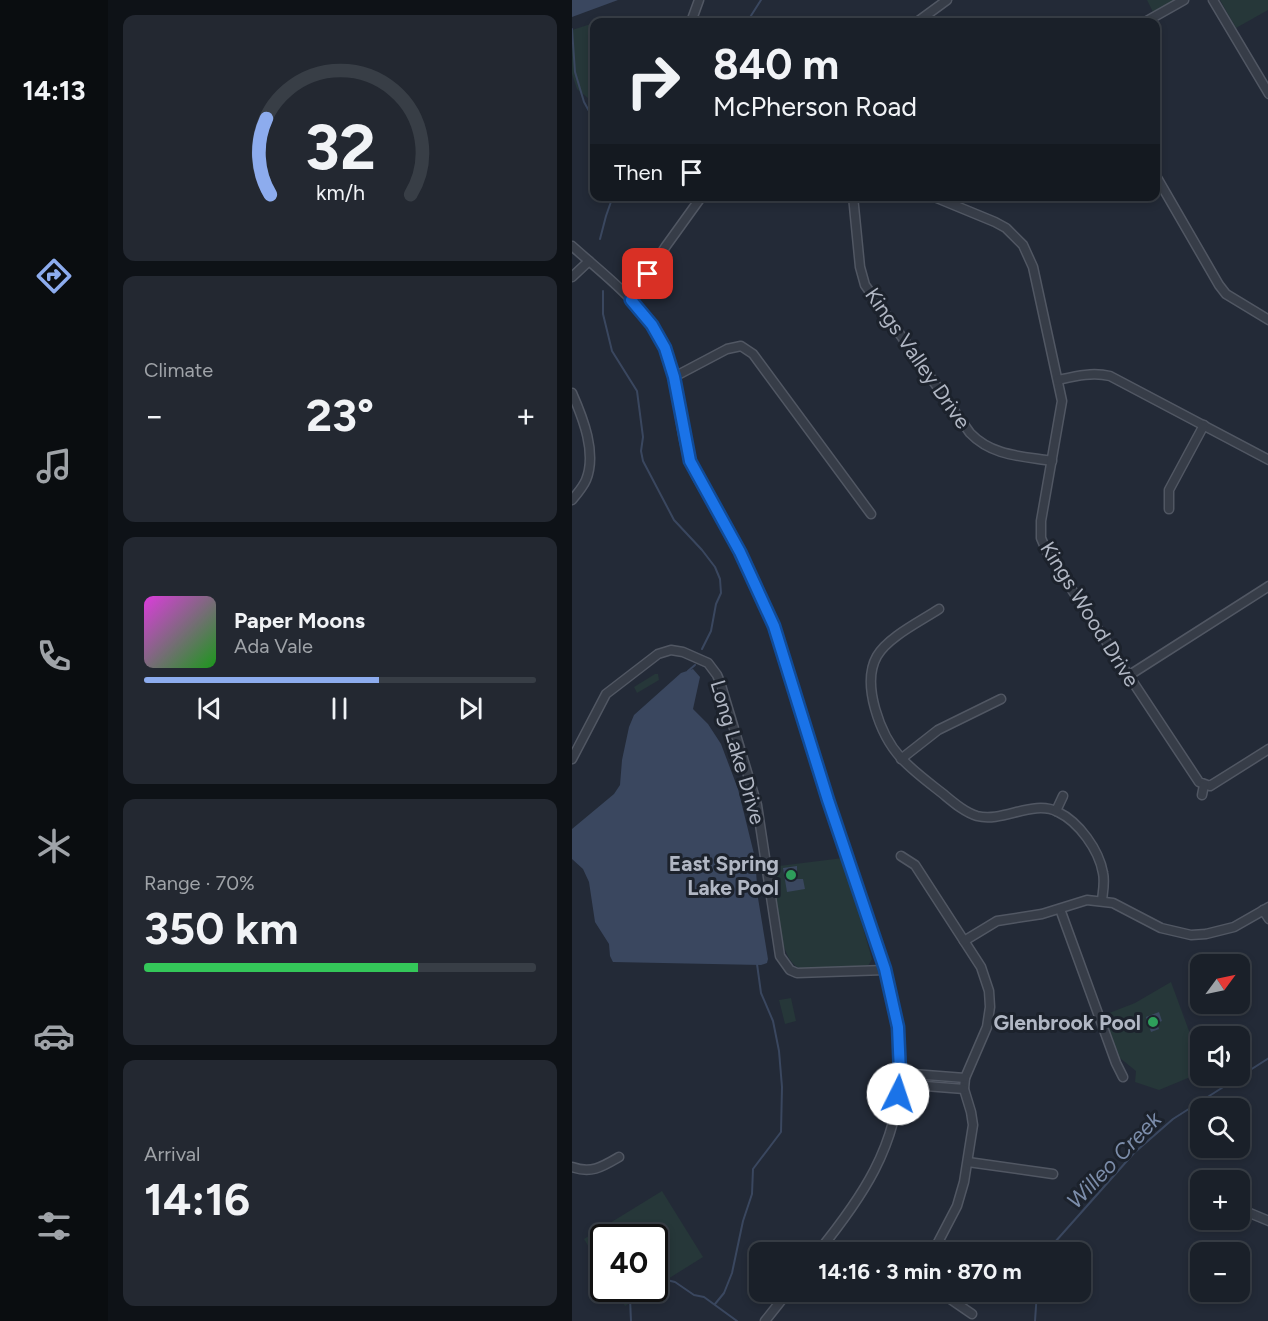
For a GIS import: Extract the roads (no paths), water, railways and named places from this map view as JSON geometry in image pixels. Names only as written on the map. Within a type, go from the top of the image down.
[{"type":"street","points":[[692,18],[699,0]]},
{"type":"street","points":[[922,18],[946,0]]},
{"type":"street","points":[[1152,18],[1184,0]]},
{"type":"street","points":[[1214,0],[1268,94]]},
{"type":"street","points":[[1160,183],[1226,294],[1268,320]]},
{"type":"street","points":[[631,300],[698,201]]},
{"type":"street","name":"Kings Valley Drive","points":[[853,201],[864,285],[970,433],[987,448],[1052,461]]},
{"type":"street","name":"Kings Wood Drive","points":[[944,201],[1006,228],[1023,245],[1033,267],[1062,401],[1041,521],[1041,538],[1047,552],[1195,778],[1204,785]]},
{"type":"street","points":[[572,246],[631,300],[660,338],[674,377],[690,461],[740,552],[774,626],[828,800],[885,969],[897,1018],[900,1073],[900,1084],[891,1127],[874,1173],[850,1211],[826,1242]]},
{"type":"street","points":[[572,277],[589,261]]},
{"type":"street","points":[[674,377],[743,342],[871,514]]},
{"type":"street","points":[[1058,380],[1099,373],[1110,376],[1268,460]]},
{"type":"street","points":[[572,393],[586,433],[589,460],[586,481],[572,500]]},
{"type":"street","points":[[1169,508],[1169,490],[1204,425]]},
{"type":"street","points":[[1128,676],[1268,586]]},
{"type":"street","points":[[939,609],[888,643],[878,654],[870,682],[887,737],[901,759],[962,809],[977,816],[999,817],[1037,809],[1056,811],[1077,825],[1097,856],[1103,874],[1102,900]]},
{"type":"street","name":"Long Lake Drive","points":[[572,759],[606,694],[651,659],[664,651],[677,650],[708,663],[720,682],[757,805],[780,956],[790,970],[797,973],[885,969]]},
{"type":"street","points":[[901,759],[938,730],[1001,699]]},
{"type":"street","points":[[1202,795],[1204,785],[1210,786],[1268,749]]},
{"type":"street","points":[[1056,811],[1063,796]]},
{"type":"street","points":[[901,856],[915,866],[981,967],[988,985],[990,999],[986,1027],[965,1078],[964,1089],[973,1118],[964,1182],[956,1206],[938,1242]]},
{"type":"street","points":[[964,941],[997,921],[1042,914],[1082,901],[1102,900],[1121,906],[1162,928],[1191,935],[1234,927],[1266,908],[1268,919]]},
{"type":"street","points":[[1060,909],[1123,1077]]},
{"type":"street","points":[[900,1073],[965,1078]]},
{"type":"street","points":[[900,1084],[964,1089]]},
{"type":"street","points":[[572,1167],[594,1170],[618,1157]]},
{"type":"street","points":[[968,1162],[1053,1174]]},
{"type":"street","points":[[1250,1213],[1268,1221]]},
{"type":"street","points":[[766,1320],[780,1302]]},
{"type":"street","points":[[955,1302],[972,1314]]},
{"type":"water","points":[[572,0],[618,0],[572,17]]},
{"type":"water","points":[[693,669],[700,677],[693,709],[708,724],[721,744],[738,789],[755,858],[767,963],[761,965],[613,962],[609,944],[595,922],[589,882],[583,869],[572,859],[572,829],[614,794],[620,785],[622,760],[634,715],[681,673]]},
{"type":"water","name":"East Spring Lake Pool","points":[[797,866],[797,879],[803,879],[805,889],[787,892],[783,868]]},
{"type":"water","name":"Glenbrook Pool","points":[[1159,1012],[1162,1021],[1157,1023],[1159,1029],[1151,1032],[1146,1017]]},
{"type":"waterway","points":[[750,18],[761,0]]},
{"type":"waterway","points":[[572,29],[575,72],[584,102],[590,113]]},
{"type":"waterway","points":[[600,239],[611,201]]},
{"type":"waterway","points":[[603,291],[603,314],[612,351],[637,391],[643,437],[641,451],[643,461],[674,520],[702,550],[715,567],[720,579],[721,593],[716,604],[711,631],[702,649]]},
{"type":"waterway","points":[[688,674],[688,671],[695,665]]},
{"type":"waterway","points":[[715,1304],[724,1293],[732,1273],[743,1221],[752,1194],[753,1169],[781,1132],[782,1087],[779,1051],[773,1021],[761,993],[757,964]]},
{"type":"waterway","name":"Willeo Creek","points":[[1055,1242],[1134,1153],[1173,1119],[1269,1058]]},
{"type":"waterway","name":"Willeo Creek","points":[[668,1280],[675,1282],[694,1295],[704,1297],[737,1321]]},
{"type":"waterway","name":"Willeo Creek","points":[[630,1302],[631,1321]]},
{"type":"waterway","name":"Willeo Creek","points":[[1035,1321],[1036,1302]]},
{"type":"place","name":"East Spring Lake Pool","points":[[791,875]]},
{"type":"place","name":"Glenbrook Pool","points":[[1153,1022]]}]
